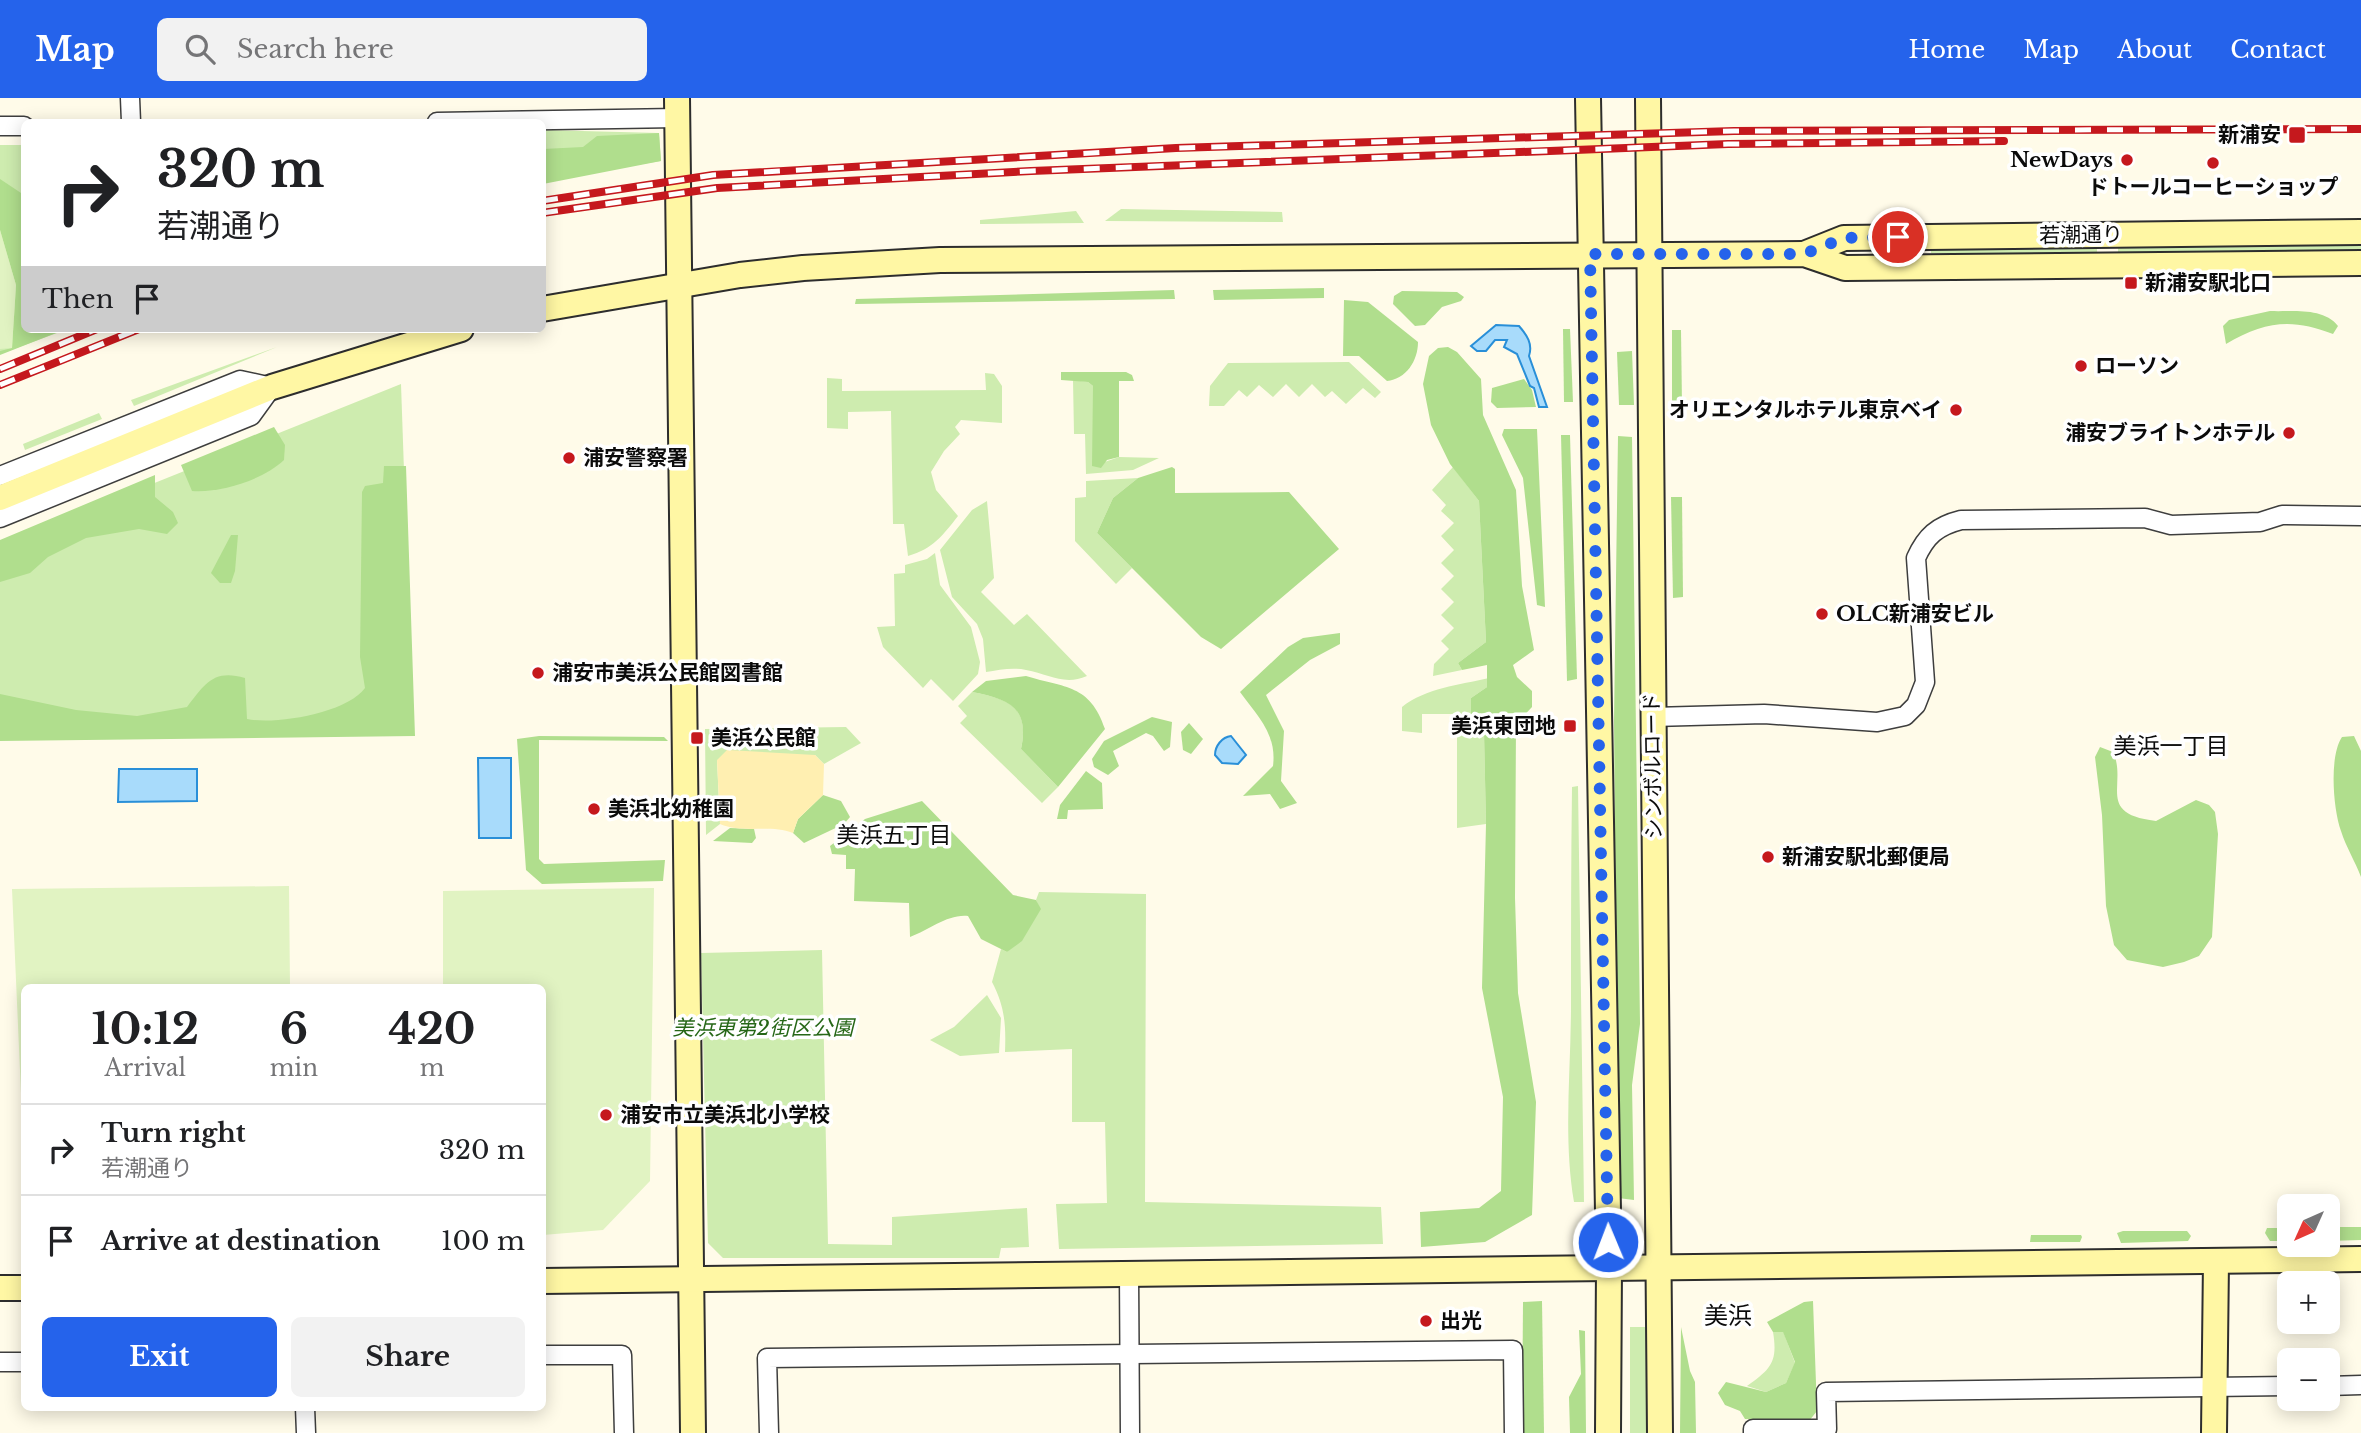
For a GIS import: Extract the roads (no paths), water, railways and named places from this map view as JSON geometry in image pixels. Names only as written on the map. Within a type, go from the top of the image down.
[{"type":"street","points":[[131,98],[131,119]]},
{"type":"street","points":[[1588,98],[1609,1267],[1608,1433]]},
{"type":"street","name":"シンボルロード","points":[[1648,98],[1660,1433]]},
{"type":"street","points":[[488,119],[677,108],[693,1433]]},
{"type":"street","points":[[0,126],[21,126]]},
{"type":"street","name":"若潮通り","points":[[1804,254],[1844,238],[2361,232]]},
{"type":"street","name":"若潮通り","points":[[546,308],[680,284],[803,268],[940,260],[1804,254],[1845,268],[2361,263]]},
{"type":"street","points":[[0,498],[272,387],[448,333]]},
{"type":"street","points":[[0,476],[240,380],[272,387]]},
{"type":"street","points":[[0,518],[251,416],[272,387]]},
{"type":"street","points":[[1653,717],[1764,714],[1877,722],[1905,716],[1916,705],[1925,682],[1916,558],[1923,543],[1934,530],[1948,523],[1961,520],[2145,518],[2171,525],[2260,522],[2282,515],[2361,516]]},
{"type":"street","points":[[546,1281],[2361,1259]]},
{"type":"street","points":[[2214,1433],[2216,1261]]},
{"type":"street","points":[[1129,1273],[1130,1433]]},
{"type":"street","points":[[0,1288],[21,1287]]},
{"type":"street","points":[[769,1433],[767,1358],[1513,1350],[1514,1433]]},
{"type":"street","points":[[546,1355],[622,1355],[624,1433]]},
{"type":"street","points":[[0,1362],[21,1362]]},
{"type":"street","points":[[2340,1385],[2361,1385]]},
{"type":"street","points":[[1753,1433],[1753,1429],[1827,1429],[1826,1391],[2277,1386]]},
{"type":"street","points":[[305,1411],[306,1433]]},
{"type":"water","points":[[1496,325],[1519,326],[1527,336],[1530,344],[1529,356],[1547,407],[1539,407],[1534,388],[1530,386],[1517,354],[1504,347],[1507,340],[1495,340],[1486,351],[1477,351],[1471,346]]},
{"type":"water","points":[[1231,736],[1246,755],[1238,764],[1222,763],[1215,755],[1220,742]]},
{"type":"water","points":[[478,758],[511,758],[511,838],[479,838]]},
{"type":"water","points":[[119,769],[197,769],[197,801],[118,802]]},
{"type":"railway","points":[[546,200],[713,175],[1176,148],[1734,131],[2361,129]]},
{"type":"railway","points":[[546,212],[717,188],[1031,171],[1728,144],[2004,141]]},
{"type":"railway","points":[[0,369],[87,333]]},
{"type":"railway","points":[[0,385],[129,333]]},
{"type":"place","name":"新浦安","points":[[2297,135]]},
{"type":"place","name":"NewDays","points":[[2127,160]]},
{"type":"place","name":"ドトールコーヒーショップ","points":[[2213,163]]},
{"type":"place","name":"新浦安駅北口","points":[[2131,283]]},
{"type":"place","name":"ローソン","points":[[2081,366]]},
{"type":"place","name":"オリエンタルホテル東京ベイ","points":[[1956,410]]},
{"type":"place","name":"浦安ブライトンホテル","points":[[2289,433]]},
{"type":"place","name":"浦安警察署","points":[[569,458]]},
{"type":"place","name":"OLC新浦安ビル","points":[[1822,614]]},
{"type":"place","name":"浦安市美浜公民館図書館","points":[[538,673]]},
{"type":"place","name":"美浜東団地","points":[[1570,726]]},
{"type":"place","name":"美浜公民館","points":[[697,738]]},
{"type":"place","name":"美浜北幼稚園","points":[[594,809]]},
{"type":"place","name":"新浦安駅北郵便局","points":[[1768,857]]},
{"type":"place","name":"浦安市立美浜北小学校","points":[[606,1115]]},
{"type":"place","name":"出光","points":[[1426,1321]]},
{"type":"district","name":"美浜一丁目","points":[[2171,746]]},
{"type":"district","name":"美浜五丁目","points":[[894,835]]},
{"type":"district","name":"美浜","points":[[1728,1316]]},
{"type":"park label","name":"美浜東第2街区公園","points":[[763,1028]]}]
